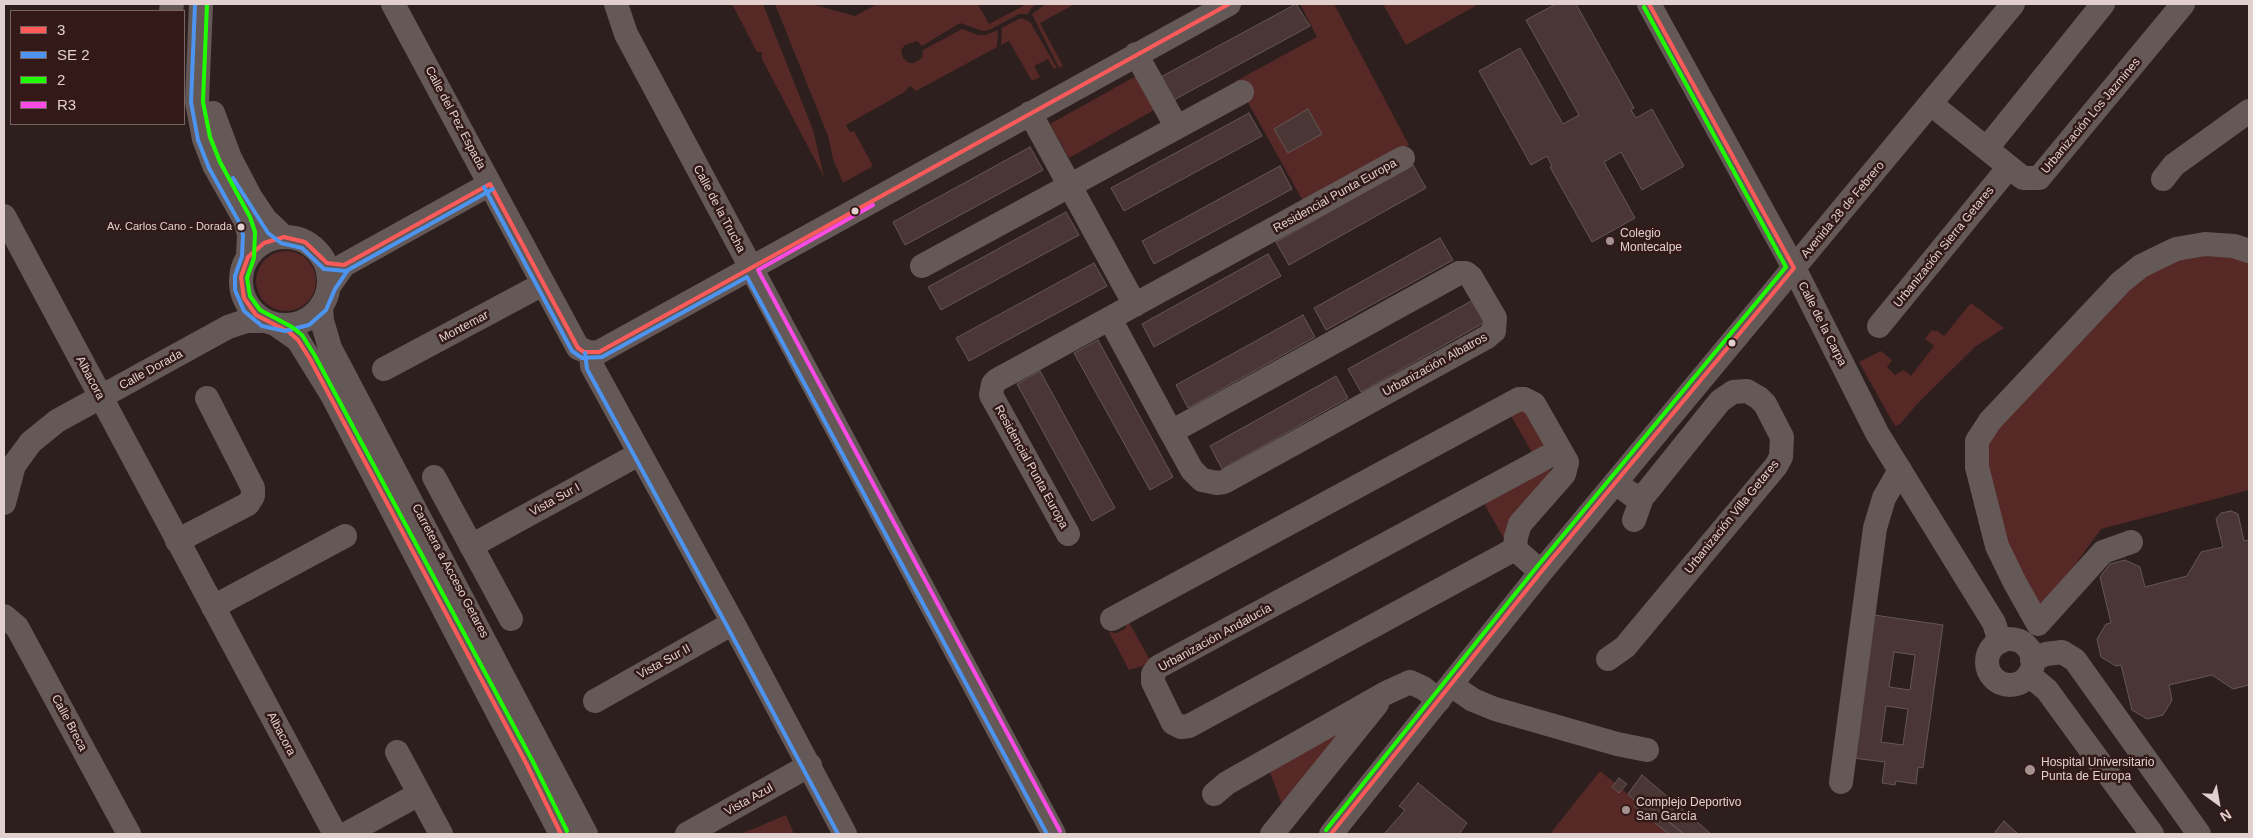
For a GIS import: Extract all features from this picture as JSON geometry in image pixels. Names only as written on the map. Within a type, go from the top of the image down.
[{"type":"street","points":[[201,4],[193,89],[204,138],[214,165],[245,220],[249,234],[248,257],[241,277],[242,292],[238,309],[228,327]]},
{"type":"street","name":"Calle del Pez Espada","points":[[393,4],[578,348],[591,353]]},
{"type":"street","name":"Calle de la Trucha","points":[[616,4],[626,34],[1054,834]]},
{"type":"street","points":[[845,834],[733,622],[592,366],[591,353],[599,352],[1228,4]]},
{"type":"street","name":"Calle de la Carpa","points":[[1649,4],[1794,268],[1877,433],[1994,623],[2000,642]]},
{"type":"street","name":"Avenida 28 de Febrero","points":[[1331,834],[1542,572],[2013,4]]},
{"type":"street","points":[[1986,148],[2103,4]]},
{"type":"street","name":"Urbanización Los Jazmines","points":[[1931,104],[2028,180],[2043,175],[2184,4]]},
{"type":"street","points":[[1136,54],[1176,126]]},
{"type":"street","points":[[193,89],[209,97],[218,130],[251,198],[265,219],[284,237],[305,242],[334,263]]},
{"type":"street","points":[[922,266],[1176,126],[1242,92]]},
{"type":"street","points":[[2163,179],[2174,165],[2249,111]]},
{"type":"street","points":[[1030,113],[1135,305]]},
{"type":"street","name":"Residencial Punta Europa","points":[[1068,534],[990,395],[993,384],[1001,377],[1403,158]]},
{"type":"street","name":"Urbanización Sierra Getares","points":[[1878,326],[2009,167]]},
{"type":"street","points":[[242,292],[249,307],[270,323],[285,326],[301,322],[314,314],[325,296],[334,263],[490,184]]},
{"type":"street","name":"Albacora","points":[[4,216],[335,834]]},
{"type":"street","points":[[248,257],[264,243],[284,237]]},
{"type":"street","points":[[2131,542],[2103,552],[2038,624],[2014,583],[1997,546],[1977,466],[1977,441],[1990,421],[2121,282],[2140,266],[2176,249],[2205,244],[2234,246],[2249,251]]},
{"type":"street","name":"Urbanización Albatros","points":[[1110,319],[1171,432],[1196,476],[1209,483],[1224,482],[1487,338],[1494,331],[1495,318],[1472,277],[1466,273],[1459,273],[1171,432]]},
{"type":"street","name":"Montemar","points":[[384,369],[543,284]]},
{"type":"street","name":"Carretera a Acceso Getares","points":[[325,296],[322,321],[330,348],[586,834]]},
{"type":"street","name":"Calle Dorada","points":[[4,503],[14,465],[30,442],[58,422],[228,327],[246,321],[270,323]]},
{"type":"street","name":"Carretera a Acceso Getares","points":[[270,323],[298,340],[332,396],[561,834]]},
{"type":"street","name":"Urbanización Villa Getares","points":[[1608,659],[1625,647],[1776,466],[1783,447],[1782,437],[1765,404],[1747,391],[1733,392],[1726,395],[1643,496],[1634,520]]},
{"type":"street","points":[[177,541],[248,504],[253,496],[253,488],[207,398]]},
{"type":"street","points":[[1112,619],[1514,401],[1524,399],[1534,404],[1567,462],[1564,474],[1520,524],[1515,549],[1542,572]]},
{"type":"street","name":"Urbanización Andalucía","points":[[1515,549],[1189,726],[1181,727],[1173,723],[1153,682],[1153,674],[1158,668],[1560,450]]},
{"type":"street","name":"Vista Sur I","points":[[471,546],[639,454]]},
{"type":"street","points":[[1841,782],[1875,528],[1884,498],[1900,470]]},
{"type":"street","points":[[434,477],[511,619]]},
{"type":"street","points":[[1616,484],[1635,496],[1643,496]]},
{"type":"street","points":[[213,607],[345,536]]},
{"type":"street","name":"Calle Breca","points":[[4,616],[17,627],[129,834]]},
{"type":"street","name":"Vista Sur II","points":[[595,701],[733,622]]},
{"type":"street","points":[[2152,834],[2030,668],[2031,653],[2021,642],[2007,640],[2000,642],[1989,652],[1987,667],[1990,674],[2002,684],[2009,685],[2023,681],[2030,668],[2046,654],[2062,652],[2075,660],[2199,834]]},
{"type":"street","points":[[1214,794],[1227,783],[1386,693],[1410,682],[1423,688],[1473,700],[1495,709],[1647,750]]},
{"type":"street","points":[[1272,834],[1386,693]]},
{"type":"street","points":[[396,752],[441,834]]},
{"type":"street","name":"Vista Azul","points":[[687,834],[810,765]]},
{"type":"street","points":[[346,834],[419,794]]},
{"type":"shaded area","points":[[732,4],[763,4],[813,130],[824,177],[762,59],[762,52],[757,52]]},
{"type":"shaded area","points":[[775,4],[811,4],[855,16],[877,4],[978,4],[989,24],[1027,4],[1037,4],[1031,8],[1028,14],[1019,14],[989,30],[983,31],[960,23],[922,46],[917,41],[905,45],[901,50],[903,58],[909,63],[914,63],[922,58],[923,50],[962,29],[978,35],[986,35],[998,30],[997,47],[916,91],[910,86],[903,93],[846,125],[850,132],[854,131],[873,166],[843,183],[833,159],[828,136]]},
{"type":"shaded area","points":[[1046,4],[1075,4],[1040,23],[1063,66],[1059,68],[1032,14]]},
{"type":"shaded area","points":[[1300,4],[1334,4],[1409,145],[1303,201],[1236,81],[1317,37]]},
{"type":"shaded area","points":[[1383,4],[1479,4],[1406,45]]},
{"type":"shaded area","points":[[1021,18],[1030,22],[1057,68],[1054,69],[1048,59],[1034,66],[1040,77],[1032,81],[1009,41],[1001,45],[1002,28]]},
{"type":"shaded area","points":[[1136,76],[1154,110],[1069,158],[1050,124]]},
{"type":"shaded area","points":[[286,251],[302,256],[307,260],[311,265],[316,281],[311,297],[307,302],[302,306],[286,311],[270,306],[265,302],[261,297],[256,281],[261,265],[265,260],[270,256]]},
{"type":"shaded area","points":[[2181,253],[2249,259],[2249,490],[2101,529],[2043,609],[2015,570],[1983,458],[1997,420],[2132,279]]},
{"type":"shaded area","points":[[1971,303],[2004,328],[1976,346],[1918,403],[1900,424],[1895,426],[1859,362],[1881,351],[1892,360],[1887,367],[1895,375],[1904,370],[1911,376],[1934,346],[1925,339],[1932,330],[1935,332],[1936,330],[1944,336]]},
{"type":"shaded area","points":[[1520,403],[1545,446],[1533,454],[1507,409]]},
{"type":"shaded area","points":[[1549,469],[1552,473],[1507,544],[1481,498]]},
{"type":"shaded area","points":[[1126,617],[1150,660],[1143,666],[1129,670],[1109,632],[1117,633],[1126,628]]},
{"type":"shaded area","points":[[1349,721],[1282,805],[1267,764]]},
{"type":"shaded area","name":"Complejo Deportivo San García","points":[[1600,771],[1615,783],[1619,778],[1627,784],[1622,789],[1627,794],[1642,775],[1711,834],[1550,834]]},
{"type":"shaded area","points":[[786,815],[794,834],[741,834]]},
{"type":"building","points":[[1296,4],[1310,26],[1172,101],[1159,78]]},
{"type":"building","points":[[1556,4],[1576,4],[1634,108],[1631,110],[1636,118],[1652,109],[1684,166],[1642,190],[1621,152],[1604,162],[1635,218],[1592,242],[1550,167],[1552,166],[1547,156],[1531,165],[1479,71],[1520,48],[1563,124],[1579,115],[1526,20]]},
{"type":"building","points":[[1308,109],[1322,134],[1288,153],[1274,129]]},
{"type":"building","points":[[1249,113],[1262,136],[1124,211],[1111,188]]},
{"type":"building","points":[[1030,147],[1043,170],[905,245],[893,222]]},
{"type":"building","points":[[1413,165],[1426,188],[1289,265],[1276,242]]},
{"type":"building","points":[[1280,166],[1292,189],[1154,264],[1142,241]]},
{"type":"building","points":[[1066,212],[1079,235],[941,310],[928,287]]},
{"type":"building","points":[[1440,238],[1453,260],[1326,330],[1314,308]]},
{"type":"building","points":[[1268,254],[1281,276],[1154,347],[1142,324]]},
{"type":"building","points":[[1094,263],[1107,286],[969,361],[956,338]]},
{"type":"building","points":[[1475,299],[1487,321],[1361,392],[1348,369]]},
{"type":"building","points":[[1303,315],[1315,337],[1188,408],[1176,385]]},
{"type":"building","points":[[1098,340],[1173,477],[1150,490],[1074,353]]},
{"type":"building","points":[[1040,371],[1115,508],[1092,521],[1017,384]]},
{"type":"building","points":[[1336,376],[1348,398],[1222,469],[1210,446]]},
{"type":"building","points":[[2231,511],[2238,514],[2244,541],[2249,540],[2249,685],[2233,689],[2212,675],[2169,685],[2172,700],[2163,715],[2147,719],[2132,710],[2121,665],[2116,666],[2101,657],[2097,639],[2106,624],[2111,623],[2100,577],[2110,564],[2125,560],[2140,567],[2145,587],[2187,576],[2201,552],[2223,547],[2216,519],[2221,513]]},
{"type":"building","points":[[1874,615],[1943,625],[1923,768],[1918,767],[1916,784],[1896,781],[1895,785],[1882,783],[1885,762],[1853,758]],"holes":[[[1894,652],[1915,655],[1910,690],[1889,687]],[[1886,706],[1908,709],[1903,745],[1881,742]]]},
{"type":"building","points":[[1642,775],[1711,834],[1684,834],[1640,799],[1637,803],[1628,794]]},
{"type":"building","points":[[1619,778],[1627,784],[1619,793],[1612,787]]},
{"type":"building","points":[[1418,783],[1467,823],[1459,834],[1384,834],[1405,810],[1399,806]]},
{"type":"building","points":[[1640,799],[1684,834],[1669,834],[1634,806]]},
{"type":"building","points":[[2004,821],[2018,834],[1997,834],[1995,832]]},
{"type":"transit line","points":[[195,4],[191,102],[198,140],[209,168],[239,222],[243,235],[242,256],[235,276],[235,290],[244,311],[262,326],[285,331],[309,325],[326,310],[335,289],[348,270],[493,189]]},
{"type":"transit line","name":"2","points":[[207,4],[203,102],[210,137],[220,162],[250,217],[255,232],[254,258],[247,278],[250,296],[260,310],[292,327],[302,335],[315,356],[532,760],[567,831]]},
{"type":"transit line","name":"3","points":[[561,834],[526,763],[310,359],[298,340],[289,332],[256,315],[244,298],[241,277],[248,257],[264,243],[284,237],[305,242],[327,263],[344,265],[490,184],[578,348],[584,352],[599,352],[1229,4]]},
{"type":"transit line","name":"3","points":[[1331,834],[1541,572],[1794,268],[1649,4]]},
{"type":"transit line","name":"2","points":[[1326,830],[1536,568],[1786,267],[1644,7]]},
{"type":"transit line","points":[[233,178],[268,233],[281,243],[302,248],[324,269],[346,271],[382,251]]},
{"type":"transit line","points":[[484,187],[572,351],[582,358],[602,357],[747,277],[1047,834]]},
{"type":"transit line","name":"R3","points":[[873,205],[758,270],[1060,831]]},
{"type":"transit line","points":[[585,353],[587,369],[838,834]]},
{"type":"place","name":"Av. Carlos Cano - Dorada","points":[[241,227]]},
{"type":"place","name":"Colegio Montecalpe","points":[[1610,241]]},
{"type":"place","name":"Hospital Universitario Punta de Europa","points":[[2030,770]]},
{"type":"place","name":"Complejo Deportivo San García","points":[[1626,810]]}]
